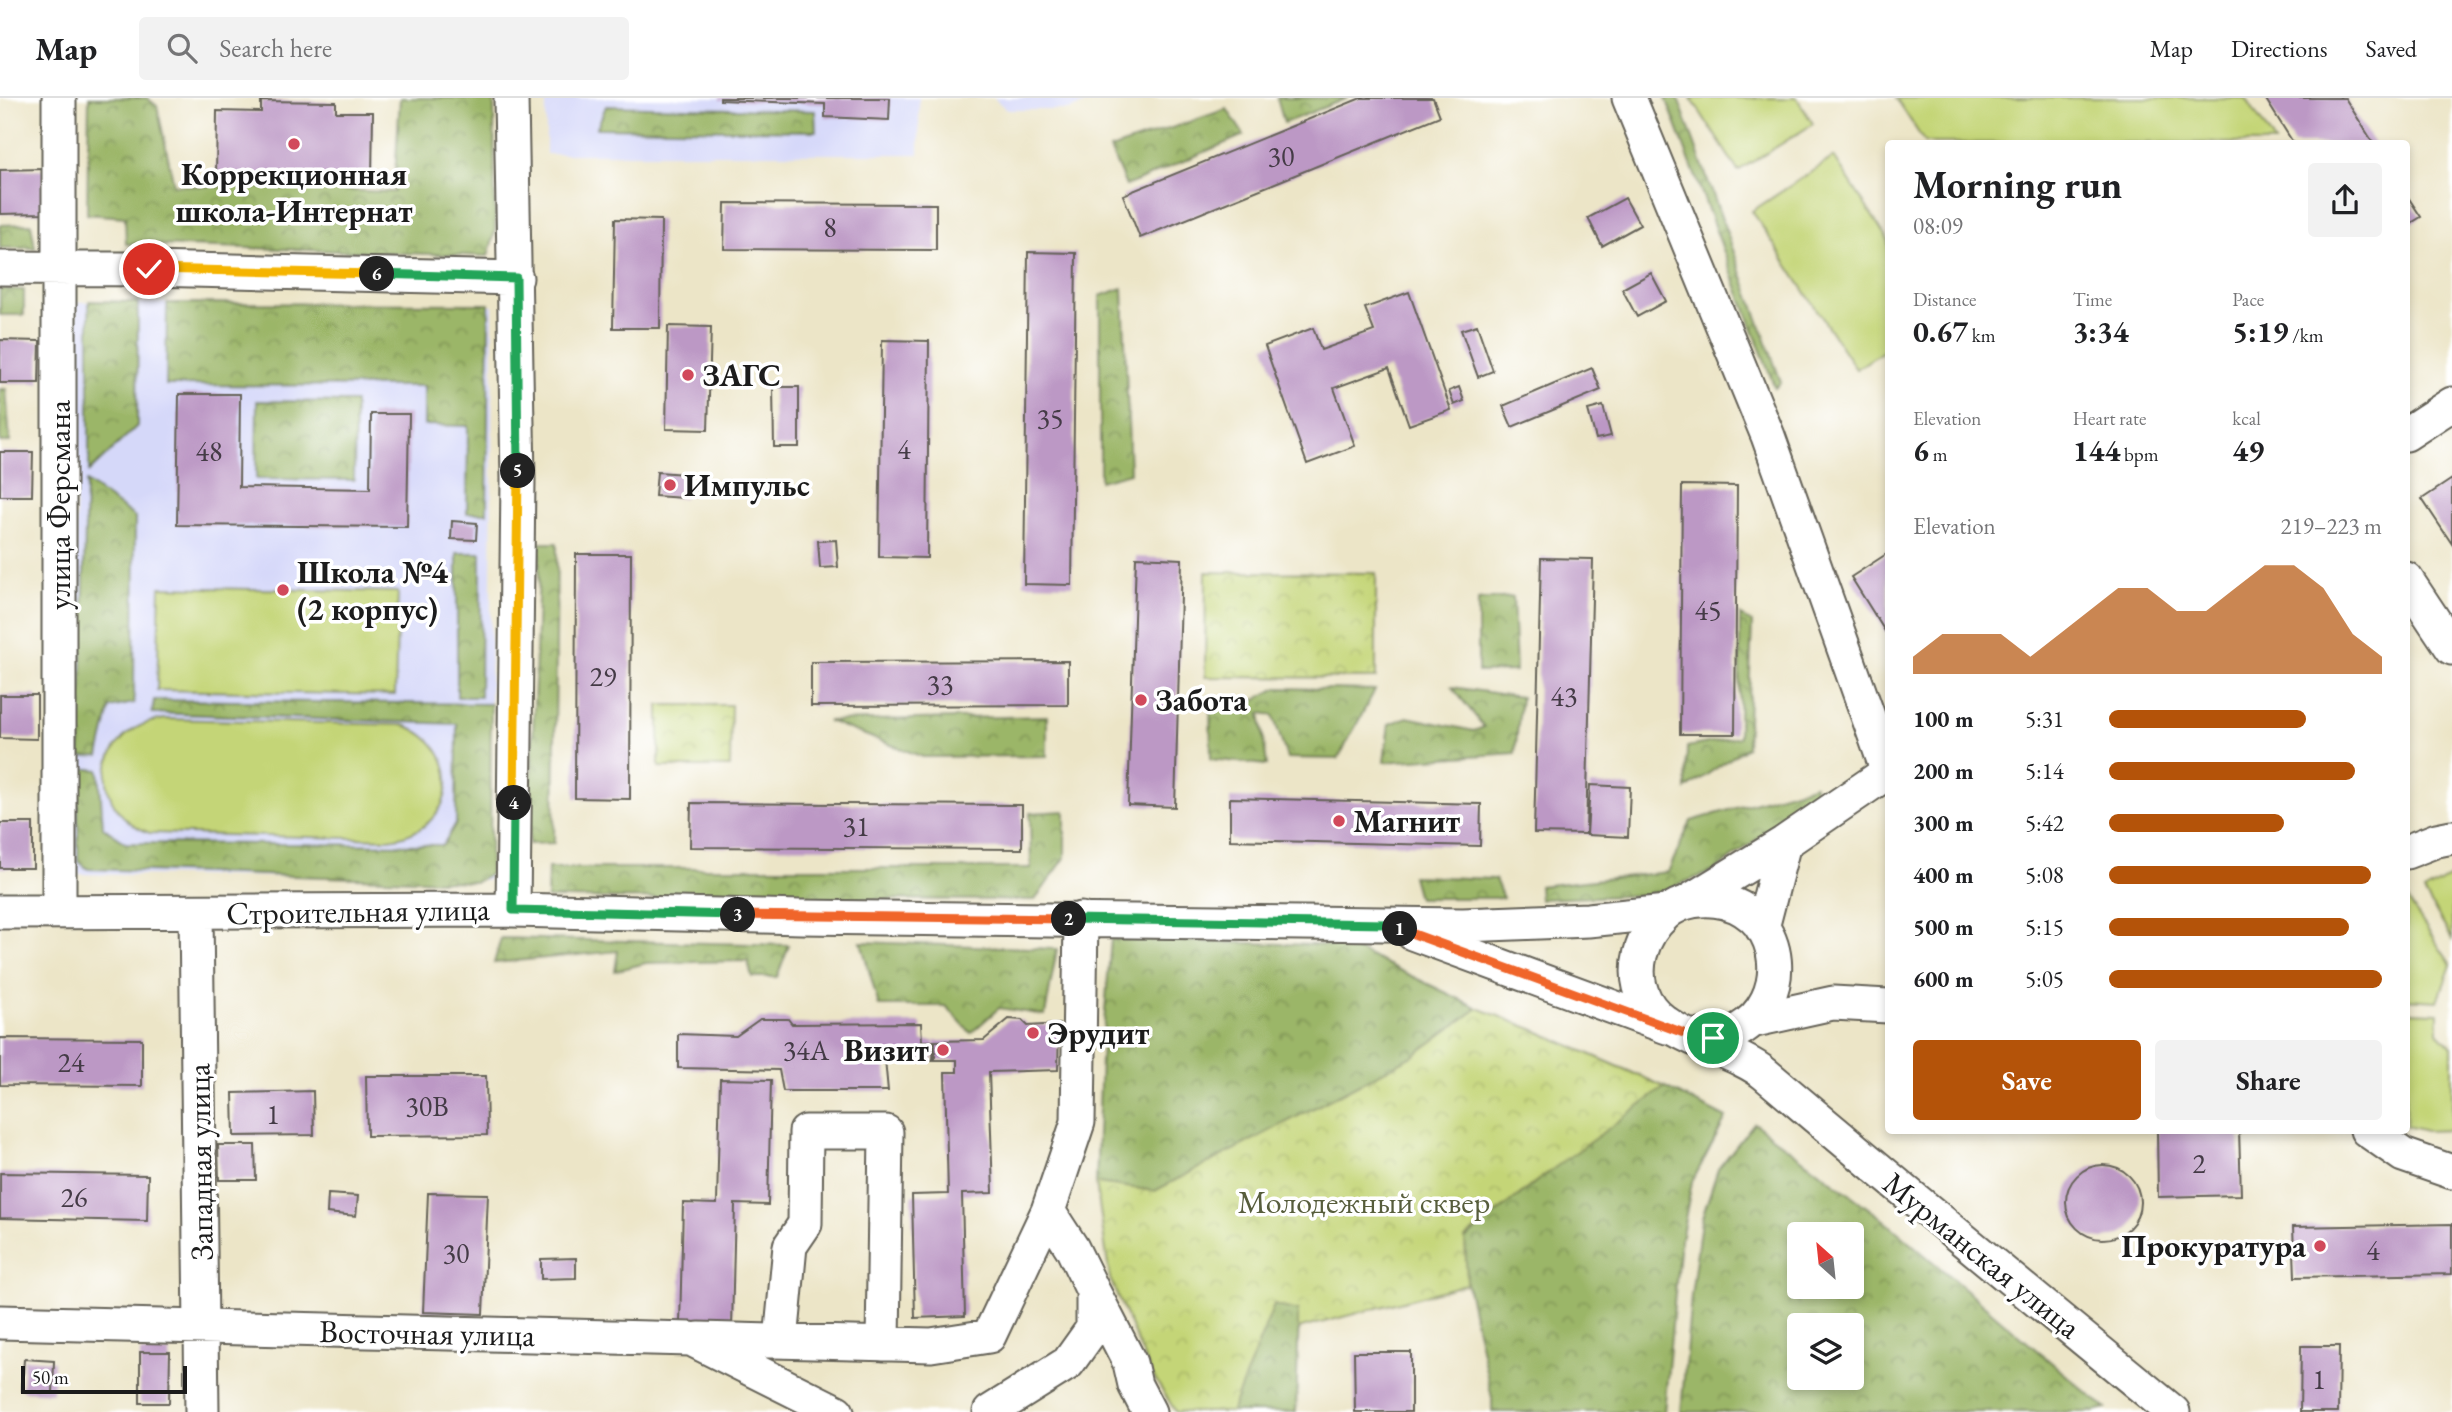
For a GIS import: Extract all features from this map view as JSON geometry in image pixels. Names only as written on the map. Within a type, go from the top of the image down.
[{"type":"street","name":"улица Ферсмана","points":[[59,98],[59,912]]},
{"type":"street","points":[[511,98],[518,479],[513,910]]},
{"type":"street","points":[[1629,98],[1768,436],[1885,764]]},
{"type":"street","points":[[0,268],[516,278]]},
{"type":"street","points":[[2410,431],[2452,404]]},
{"type":"street","points":[[2410,585],[2452,648]]},
{"type":"street","name":"Строительная улица","points":[[0,912],[513,910],[1463,925],[1560,921],[1678,907],[1784,844],[1885,774]]},
{"type":"street","points":[[2410,850],[2452,837]]},
{"type":"street","points":[[1762,928],[1784,844]]},
{"type":"street","points":[[1744,1026],[1771,995],[1776,968],[1771,944],[1762,928],[1746,912],[1726,902],[1702,900],[1678,907],[1649,931],[1640,953],[1638,970],[1645,999],[1659,1019],[1759,1070]]},
{"type":"street","name":"Западная улица","points":[[196,913],[202,1412]]},
{"type":"street","points":[[691,1339],[931,1345],[989,1336],[1048,1211],[1078,1122],[1081,919]]},
{"type":"street","name":"Строительная улица","points":[[1387,924],[1682,1032]]},
{"type":"street","points":[[1776,968],[1833,1003]]},
{"type":"street","points":[[1682,1032],[1713,1038],[1744,1026],[1833,1003],[1885,1006]]},
{"type":"street","points":[[1744,1026],[1759,1070]]},
{"type":"street","name":"Мурманская улица","points":[[1759,1070],[2173,1412]]},
{"type":"street","points":[[780,1341],[790,1246],[806,1224],[806,1132],[886,1132],[883,1344]]},
{"type":"street","points":[[2373,1134],[2403,1155],[2452,1172]]},
{"type":"street","points":[[1048,1211],[1072,1248],[1130,1363],[1135,1385],[1149,1412]]},
{"type":"street","points":[[990,1412],[1068,1363],[1093,1328],[1093,1291]]},
{"type":"street","name":"Восточная улица","points":[[0,1322],[691,1339],[836,1412]]},
{"type":"shaded area","points":[[546,98],[919,98],[919,154],[546,154]]},
{"type":"shaded area","points":[[994,98],[1103,98],[1068,110],[1007,110]]},
{"type":"shaded area","name":"Школа №4 (2 корпус)","points":[[77,302],[493,305],[489,880],[74,874]]},
{"type":"green space","points":[[89,98],[147,98],[157,106],[174,185],[394,192],[400,98],[494,98],[495,232],[488,256],[126,244],[125,217],[87,214]]},
{"type":"green space","points":[[1277,98],[1348,98],[1284,123]]},
{"type":"green space","points":[[1666,98],[1678,98],[1781,382],[1775,388]]},
{"type":"green space","points":[[1691,98],[1797,98],[1813,124],[1738,171]]},
{"type":"green space","points":[[1896,98],[2246,98],[2273,140],[1923,140]]},
{"type":"green space","points":[[606,106],[815,111],[816,131],[597,128]]},
{"type":"green space","points":[[1227,109],[1244,135],[1126,186],[1110,149]]},
{"type":"green space","points":[[1834,157],[1885,235],[1885,350],[1856,369],[1752,211]]},
{"type":"green space","points":[[31,224],[35,248],[0,248],[0,225]]},
{"type":"green space","points":[[1123,288],[1130,473],[1100,481],[1100,296]]},
{"type":"green space","points":[[0,289],[24,290],[24,315],[0,315]]},
{"type":"green space","points":[[89,301],[138,302],[137,426],[89,472]]},
{"type":"green space","points":[[167,303],[489,304],[487,513],[467,513],[468,426],[424,425],[424,386],[166,385]]},
{"type":"green space","points":[[0,389],[6,389],[10,442],[0,442]]},
{"type":"green space","points":[[257,401],[355,402],[354,480],[256,479]]},
{"type":"green space","points":[[86,482],[135,517],[134,703],[110,708],[99,756],[80,757]]},
{"type":"green space","points":[[540,543],[557,543],[554,843],[529,844]]},
{"type":"green space","points":[[457,553],[481,553],[480,697],[457,697]]},
{"type":"green space","points":[[1206,572],[1376,573],[1376,678],[1205,677]]},
{"type":"green space","points":[[160,587],[398,592],[395,695],[157,690]]},
{"type":"green space","points":[[1513,597],[1516,671],[1478,672],[1478,600]]},
{"type":"green space","points":[[1740,615],[1752,623],[1747,747],[1686,789],[1687,747],[1739,737]]},
{"type":"green space","points":[[1452,687],[1521,697],[1515,753],[1384,762],[1389,724],[1407,717],[1474,731],[1484,727]]},
{"type":"green space","points":[[1277,688],[1375,690],[1338,759],[1287,758],[1273,715],[1260,713],[1267,765],[1211,759],[1210,696],[1247,704]]},
{"type":"green space","points":[[154,700],[491,704],[490,874],[476,882],[88,869],[78,861],[78,768],[99,770],[103,827],[125,843],[443,845],[456,823],[457,724],[152,713]]},
{"type":"green space","points":[[659,705],[731,705],[730,767],[659,767]]},
{"type":"green space","points":[[1047,716],[1047,756],[923,757],[828,721]]},
{"type":"green space","points":[[165,719],[404,725],[425,737],[439,752],[446,770],[447,788],[441,806],[430,821],[412,833],[389,839],[150,833],[129,822],[115,806],[108,788],[107,770],[113,752],[124,737],[142,725]]},
{"type":"green space","points":[[1815,785],[1815,796],[1714,871],[1650,895],[1540,899],[1539,886],[1668,872],[1691,821]]},
{"type":"green space","points":[[1065,811],[1065,858],[1035,900],[547,898],[548,868],[1031,868],[1030,813]]},
{"type":"green space","points":[[1412,876],[1495,879],[1503,898],[1418,898]]},
{"type":"green space","points":[[2452,876],[2452,939],[2424,892]]},
{"type":"green space","points":[[2410,903],[2451,965],[2438,1001],[2410,999]]},
{"type":"green space","points":[[501,938],[789,945],[777,977],[752,977],[748,961],[646,963],[615,971],[618,951],[494,963]]},
{"type":"green space","points":[[1111,939],[1349,946],[1478,1008],[1413,1056],[1155,1191],[1096,1183],[1101,1059]]},
{"type":"green space","points":[[861,942],[1057,949],[1045,1015],[999,1008],[971,1033],[946,1006],[879,1006]]},
{"type":"green space","name":"Молодежный сквер","points":[[1478,1008],[1665,1087],[1538,1180],[1465,1238],[1467,1284],[1298,1329],[1298,1311],[1274,1305],[1231,1412],[1176,1412],[1151,1373],[1110,1279],[1096,1183],[1155,1191],[1413,1056]]},
{"type":"green space","points":[[2410,1012],[2438,1013],[2438,1032],[2452,1047],[2452,1130],[2426,1131],[2410,1127]]},
{"type":"green space","points":[[1532,1029],[1665,1087],[1726,1118],[1692,1182],[1679,1250],[1664,1412],[1492,1412],[1492,1398],[1467,1284],[1465,1239],[1538,1180]]},
{"type":"green space","points":[[1754,1123],[1879,1216],[2106,1409],[2094,1412],[1681,1412],[1691,1296],[1701,1221],[1718,1169]]},
{"type":"green space","points":[[1274,1304],[1299,1311],[1296,1412],[1231,1412]]},
{"type":"building","points":[[720,98],[890,98],[889,120],[825,117],[825,104]]},
{"type":"building","points":[[1361,98],[1433,98],[1440,116],[1140,238],[1123,195]]},
{"type":"building","points":[[2265,98],[2345,98],[2371,140],[2291,140]]},
{"type":"building","name":"Коррекционная школа-Интернат","points":[[261,101],[336,102],[336,112],[373,112],[372,178],[216,176],[217,111],[261,112]]},
{"type":"building","points":[[44,169],[44,213],[0,214],[0,170]]},
{"type":"building","points":[[1625,198],[1640,225],[1602,246],[1588,218]]},
{"type":"building","points":[[2410,200],[2421,217],[2410,224]]},
{"type":"building","points":[[725,203],[936,204],[936,250],[724,249]]},
{"type":"building","points":[[615,219],[661,220],[660,328],[613,328]]},
{"type":"building","points":[[1028,252],[1076,253],[1072,585],[1024,584]]},
{"type":"building","points":[[1651,273],[1666,301],[1637,317],[1622,289]]},
{"type":"building","points":[[1409,292],[1451,410],[1409,425],[1389,368],[1334,388],[1355,446],[1307,464],[1265,346],[1313,328],[1321,350],[1374,331],[1365,308]]},
{"type":"building","points":[[1477,325],[1493,371],[1478,377],[1461,330]]},
{"type":"building","points":[[668,326],[711,327],[708,430],[666,429]]},
{"type":"building","points":[[0,340],[40,341],[39,383],[0,383]]},
{"type":"building","points":[[882,340],[929,341],[927,558],[879,557]]},
{"type":"building","points":[[1592,368],[1601,390],[1512,427],[1503,406]]},
{"type":"building","points":[[773,387],[799,387],[799,447],[774,447]]},
{"type":"building","points":[[1459,387],[1464,401],[1454,405],[1449,391]]},
{"type":"building","points":[[179,394],[240,394],[239,487],[370,489],[371,414],[409,414],[407,527],[177,525]]},
{"type":"building","points":[[1603,406],[1611,436],[1596,439],[1588,410]]},
{"type":"building","points":[[0,452],[33,452],[32,496],[0,496]]},
{"type":"building","name":"Импульс","points":[[657,472],[685,474],[684,498],[655,496]]},
{"type":"building","points":[[2452,479],[2452,544],[2422,499]]},
{"type":"building","points":[[1682,485],[1737,486],[1735,734],[1680,734]]},
{"type":"building","points":[[452,521],[477,523],[476,540],[451,539]]},
{"type":"building","points":[[836,540],[838,567],[820,568],[818,541]]},
{"type":"building","points":[[576,554],[631,554],[630,799],[575,798]]},
{"type":"building","points":[[1885,555],[1885,631],[1851,577]]},
{"type":"building","points":[[1136,557],[1182,559],[1175,807],[1128,805]]},
{"type":"building","points":[[1541,558],[1593,559],[1586,834],[1534,833]]},
{"type":"building","points":[[1068,661],[1068,705],[811,706],[811,662]]},
{"type":"building","points":[[0,695],[37,695],[37,739],[0,738]]},
{"type":"building","points":[[1590,785],[1630,787],[1628,837],[1587,835]]},
{"type":"building","points":[[1230,798],[1481,804],[1480,846],[1230,840]]},
{"type":"building","points":[[691,803],[1022,805],[1022,849],[690,847]]},
{"type":"building","points":[[0,823],[33,823],[33,868],[0,868]]},
{"type":"building","points":[[760,1019],[788,1019],[792,1024],[921,1023],[922,1041],[934,1041],[933,1060],[885,1059],[888,1091],[783,1091],[779,1070],[678,1068],[678,1034],[736,1036]]},
{"type":"building","points":[[1009,1019],[1022,1020],[1028,1026],[1059,1024],[1058,1070],[989,1072],[993,1193],[962,1194],[965,1316],[915,1318],[912,1195],[948,1194],[945,1072],[957,1072],[957,1060],[935,1060],[935,1041],[984,1040]]},
{"type":"building","points":[[0,1038],[142,1039],[142,1086],[0,1085]]},
{"type":"building","points":[[366,1076],[486,1076],[487,1135],[367,1136]]},
{"type":"building","points":[[720,1079],[771,1080],[768,1205],[735,1204],[732,1328],[680,1326],[683,1203],[717,1204]]},
{"type":"building","points":[[313,1091],[314,1135],[234,1136],[233,1093]]},
{"type":"building","points":[[2157,1134],[2239,1134],[2241,1195],[2158,1197]]},
{"type":"building","points":[[218,1145],[255,1145],[256,1180],[219,1180]]},
{"type":"building","points":[[2103,1165],[2124,1171],[2134,1181],[2140,1202],[2134,1223],[2124,1233],[2103,1239],[2082,1233],[2072,1223],[2066,1202],[2072,1181],[2082,1171]]},
{"type":"building","points":[[0,1173],[148,1175],[147,1221],[0,1218]]},
{"type":"building","points":[[428,1193],[488,1194],[483,1314],[423,1312]]},
{"type":"building","points":[[328,1194],[358,1196],[356,1216],[327,1213]]},
{"type":"building","points":[[2452,1224],[2452,1274],[2295,1277],[2293,1227]]},
{"type":"building","points":[[576,1258],[576,1278],[541,1279],[541,1259]]},
{"type":"building","points":[[2301,1346],[2339,1346],[2338,1412],[2300,1412]]},
{"type":"building","points":[[140,1352],[170,1352],[169,1403],[140,1403]]},
{"type":"building","points":[[1354,1352],[1411,1352],[1411,1412],[1355,1412]]},
{"type":"building","points":[[24,1359],[54,1361],[53,1393],[22,1391]]},
{"type":"place","name":"Коррекционная школа-Интернат","points":[[294,144]]},
{"type":"place","name":"ЗАГС","points":[[688,375]]},
{"type":"place","name":"Импульс","points":[[670,485]]},
{"type":"place","name":"Школа №4 (2 корпус)","points":[[283,590]]},
{"type":"place","name":"Забота","points":[[1141,700]]},
{"type":"place","name":"Магнит","points":[[1339,821]]},
{"type":"place","name":"Эрудит","points":[[1033,1033]]},
{"type":"place","name":"Визит","points":[[943,1050]]},
{"type":"place","name":"Прокуратура","points":[[2320,1246]]},
{"type":"route","points":[[149,269],[516,278],[518,479],[513,910],[801,917],[1387,924],[1692,1036],[1713,1038]]}]
